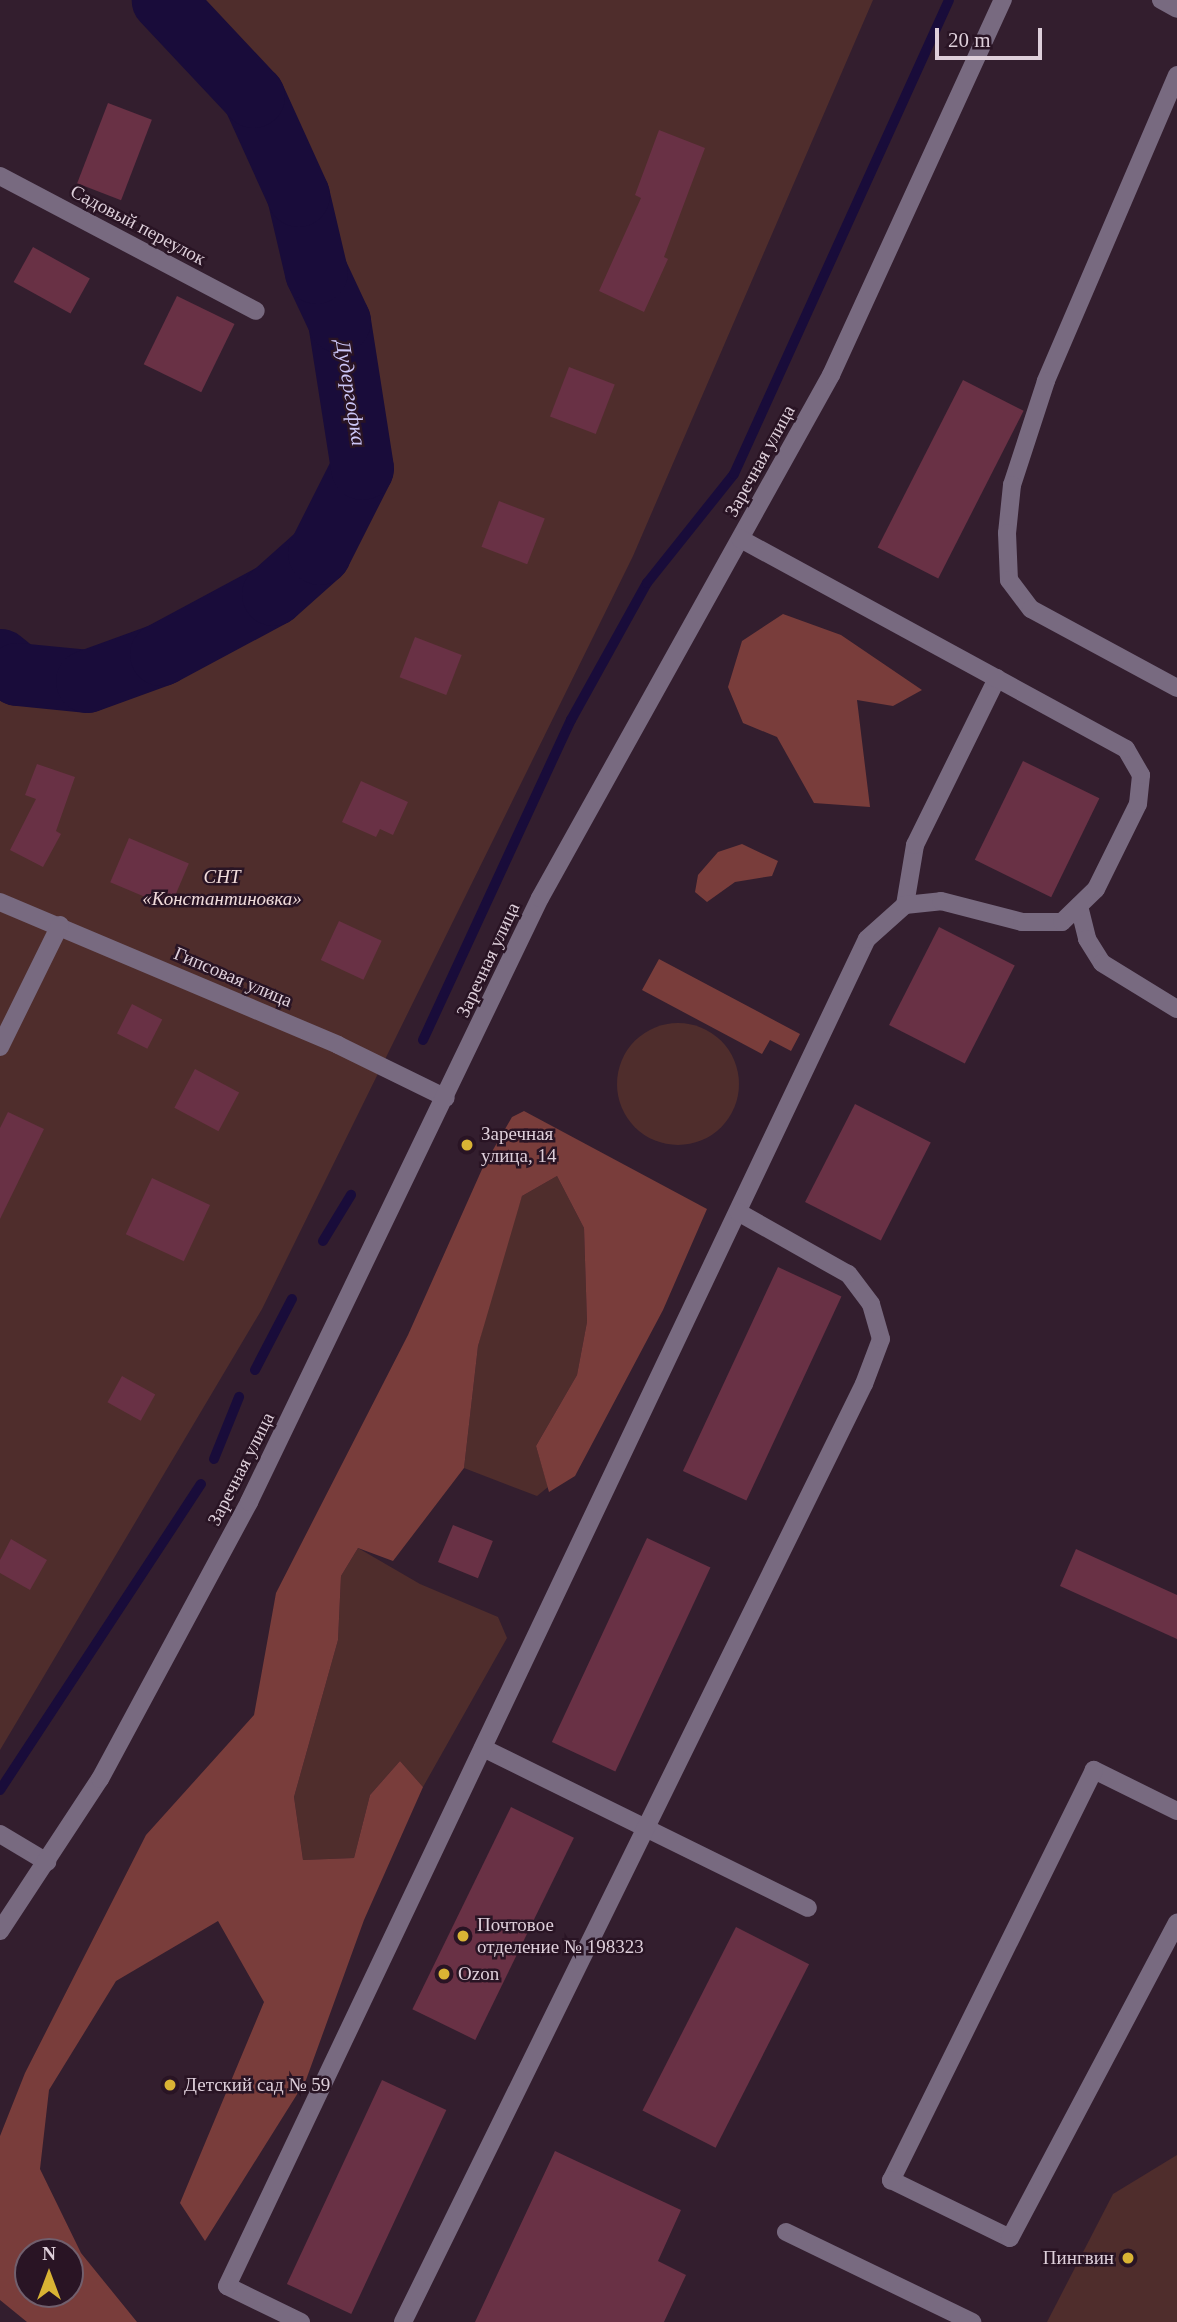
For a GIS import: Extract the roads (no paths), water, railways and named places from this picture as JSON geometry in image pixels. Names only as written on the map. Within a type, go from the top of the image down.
[{"type":"street","name":"Заречная улица","points":[[0,1931],[100,1779],[243,1514],[446,1098],[540,898],[831,375],[1003,0]]},
{"type":"street","points":[[1161,0],[1177,9]]},
{"type":"street","points":[[1177,75],[1156,116],[1117,223],[1045,381],[1012,485],[1007,533],[1009,580],[1031,609],[1177,688]]},
{"type":"street","name":"Садовый переулок","points":[[0,176],[256,311]]},
{"type":"street","points":[[301,2322],[227,2286],[867,939],[905,905],[941,901],[1022,922],[1062,922],[1096,889],[1138,804],[1141,775],[1126,749],[741,538]]},
{"type":"street","points":[[905,905],[915,845],[997,678]]},
{"type":"street","name":"Гипсовая улица","points":[[0,902],[60,925],[338,1045],[446,1098]]},
{"type":"street","points":[[1079,906],[1087,939],[1102,962],[1177,1009]]},
{"type":"street","points":[[0,1047],[60,925]]},
{"type":"street","points":[[403,2322],[644,1826],[864,1384],[881,1339],[871,1304],[848,1274],[738,1212]]},
{"type":"street","points":[[483,1748],[808,1908]]},
{"type":"street","points":[[1177,1811],[1094,1770],[891,2180],[1010,2238],[1177,1922]]},
{"type":"street","points":[[0,1834],[47,1862]]},
{"type":"street","points":[[786,2232],[972,2322]]},
{"type":"waterway","name":"Дудергофка","points":[[0,660],[17,674],[87,681],[161,654],[273,594],[319,553],[362,468],[339,321],[316,272],[298,195],[253,96],[163,0]]},
{"type":"waterway","points":[[423,1040],[571,720],[647,583],[734,474],[949,0]]},
{"type":"waterway","points":[[323,1241],[351,1195]]},
{"type":"waterway","points":[[255,1370],[292,1299]]},
{"type":"waterway","points":[[214,1459],[239,1397]]},
{"type":"waterway","points":[[0,1790],[201,1484]]},
{"type":"place","name":"Заречная улица, 14","points":[[467,1145]]},
{"type":"place","name":"Почтовое отделение № 198323","points":[[463,1936]]},
{"type":"place","name":"Ozon","points":[[444,1974]]},
{"type":"place","name":"Детский сад № 59","points":[[170,2085]]},
{"type":"place","name":"Пингвин","points":[[1128,2258]]},
{"type":"park label","name":"СНТ «Константиновка»","points":[[222,888]]}]
